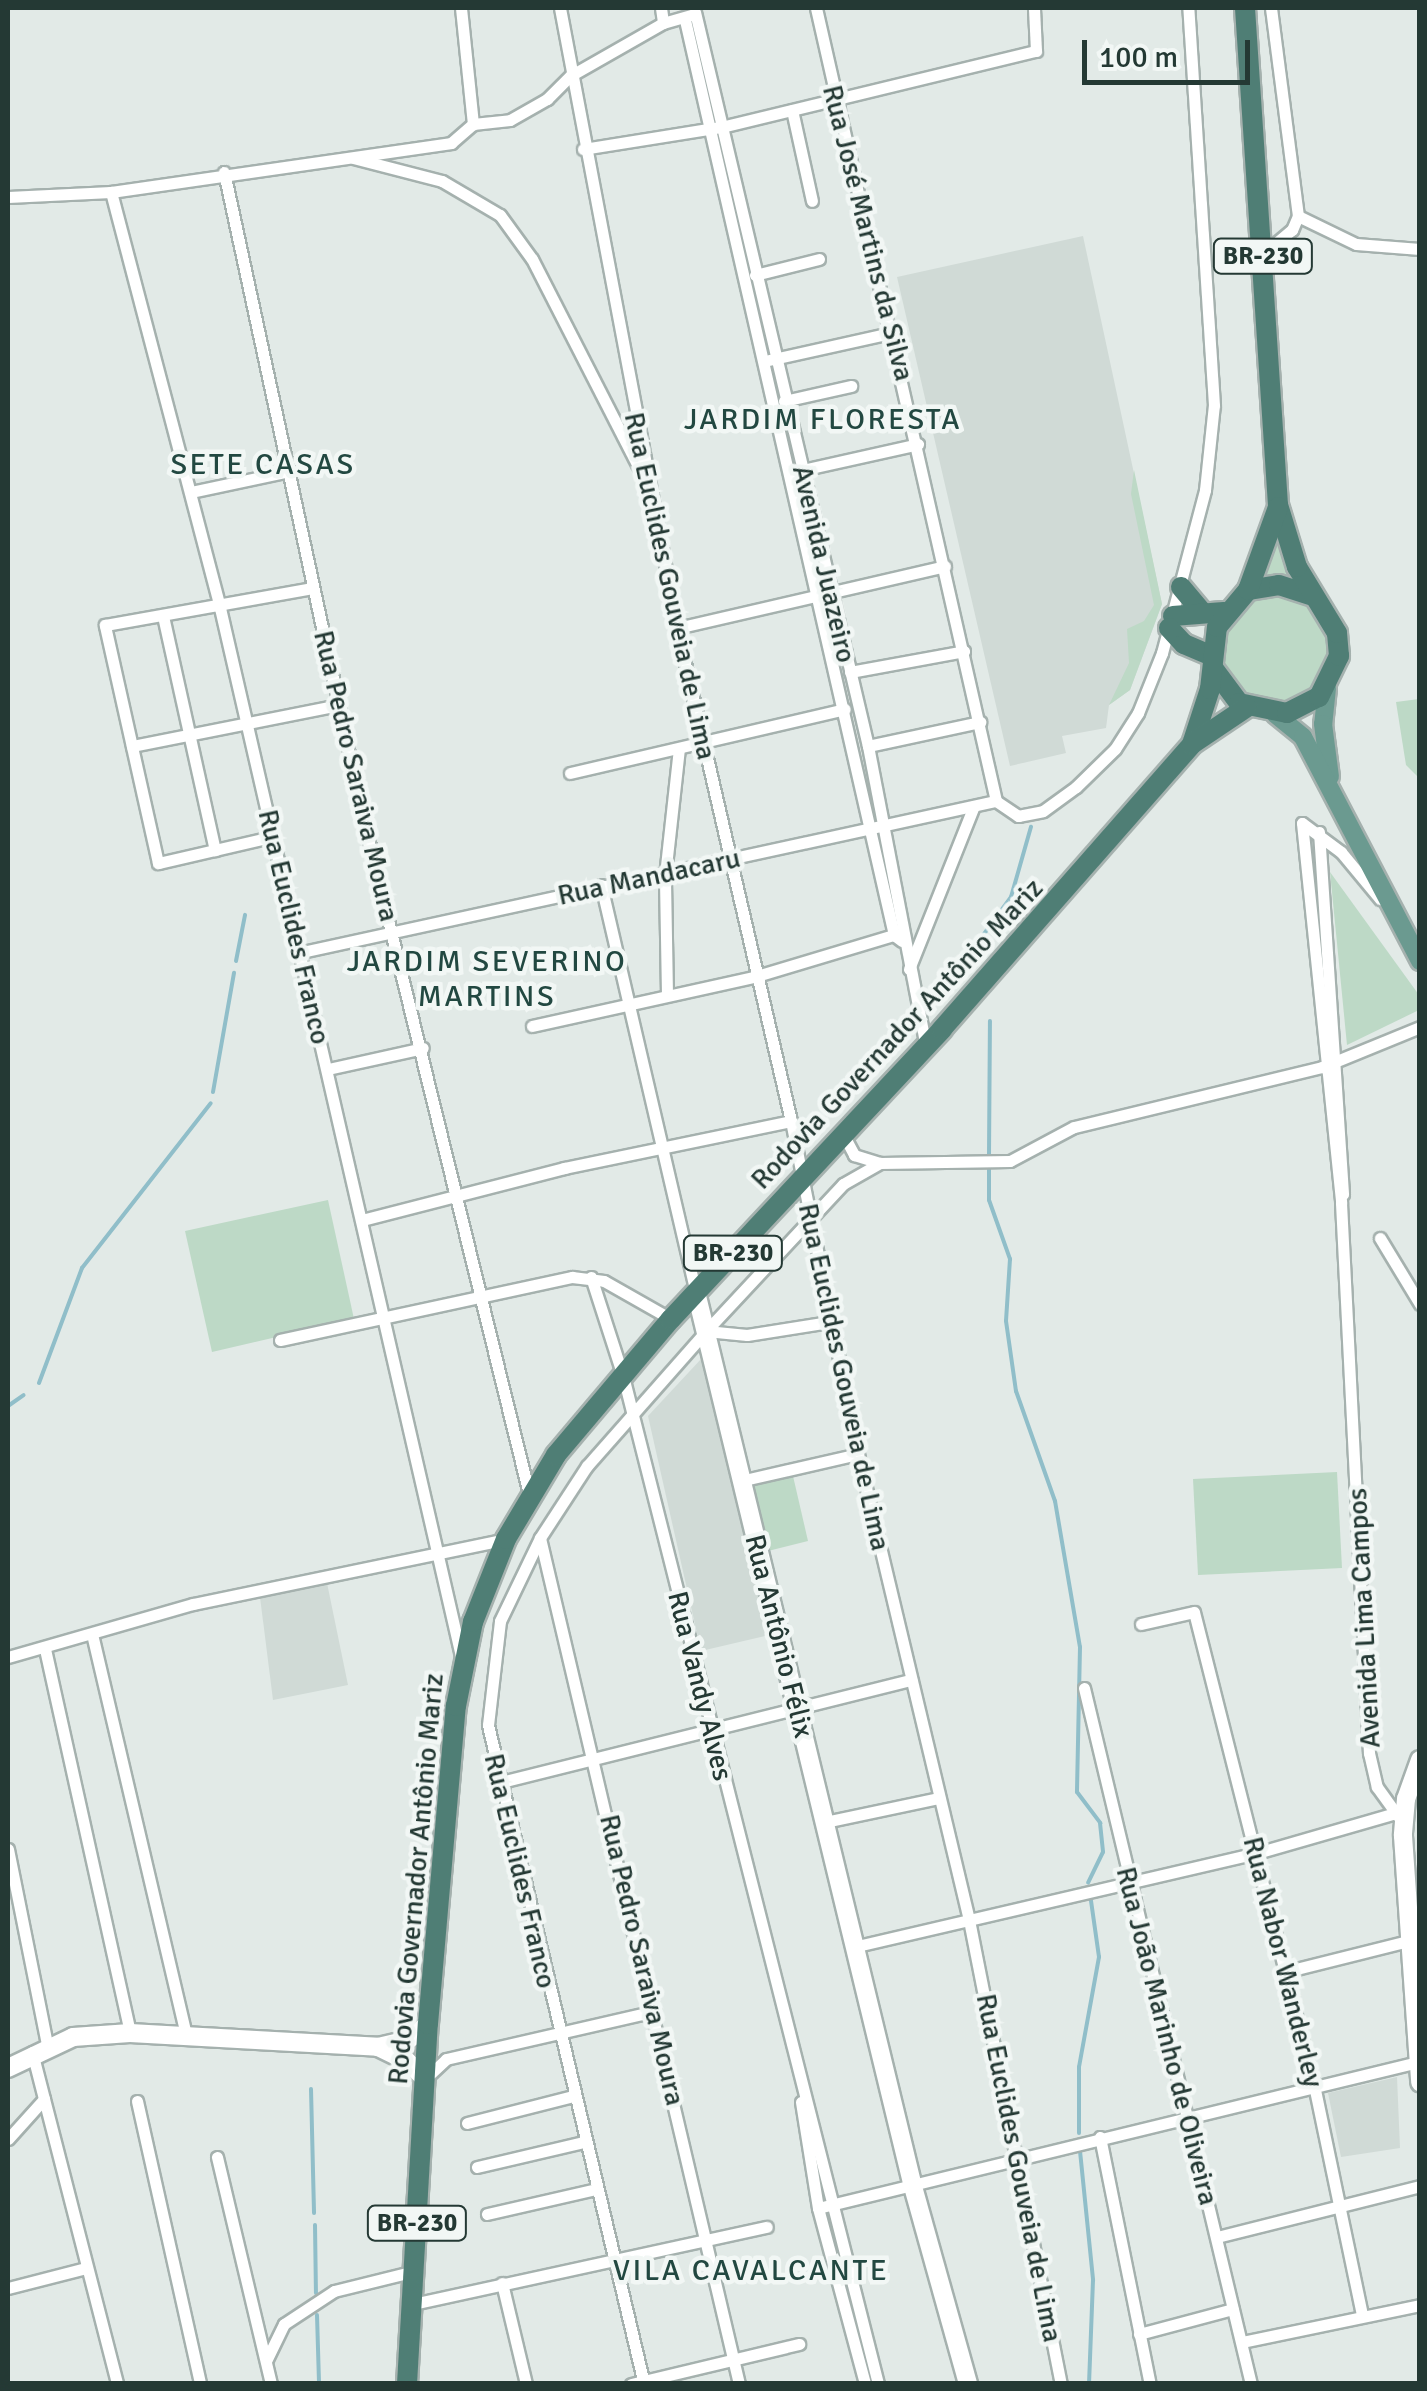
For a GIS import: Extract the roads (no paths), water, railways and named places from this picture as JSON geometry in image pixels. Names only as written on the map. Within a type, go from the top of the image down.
[{"type":"highway","name":"BR-230","points":[[1245,8],[1278,504],[1312,596],[1337,633],[1339,656],[1326,688]]},
{"type":"highway","name":"BR-230","points":[[1213,612],[1248,590],[1278,504]]},
{"type":"highway","points":[[1248,590],[1279,584],[1312,596]]},
{"type":"highway","points":[[1181,587],[1213,612]]},
{"type":"highway","points":[[1171,622],[1213,612]]},
{"type":"highway","name":"Rodovia Governador Antônio Mariz","points":[[1192,744],[1213,612]]},
{"type":"highway","points":[[1171,622],[1206,657],[1226,691],[1247,708],[1275,714],[1309,704],[1326,688]]},
{"type":"highway","points":[[1162,653],[1206,657]]},
{"type":"highway","name":"Rodovia Governador Antônio Mariz","points":[[408,2384],[428,2024],[462,1665],[506,1539],[529,1494],[671,1319],[926,1046],[1192,744],[1247,708]]},
{"type":"main road","points":[[1326,688],[1324,742],[1338,806]]},
{"type":"main road","points":[[1275,714],[1303,737],[1384,904],[1420,961]]},
{"type":"main road","name":"Rua Antônio Félix","points":[[696,1292],[853,1947],[912,2183],[968,2384]]},
{"type":"main road","points":[[1398,1819],[1420,1760]]},
{"type":"main road","name":"Avenida Lima Campos","points":[[1398,1819],[1420,2082]]},
{"type":"main road","points":[[411,2050],[428,2024]]},
{"type":"main road","points":[[8,2068],[40,2048],[130,2033],[411,2050]]},
{"type":"main road","points":[[411,2050],[425,2079]]},
{"type":"street","points":[[461,8],[473,124]]},
{"type":"street","name":"Rua Euclides Gouveia de Lima","points":[[560,8],[583,149],[677,628],[791,1122],[858,1454],[969,1920],[1062,2384]]},
{"type":"street","points":[[661,8],[663,23]]},
{"type":"street","name":"Rua José Martins da Silva","points":[[816,8],[998,805]]},
{"type":"street","points":[[583,149],[714,128],[1036,51],[1034,8]]},
{"type":"street","name":"Rua Mandacaru","points":[[302,952],[974,806],[998,805],[1018,816],[1042,811],[1090,775],[1138,713],[1162,653],[1205,490],[1214,405],[1188,8]]},
{"type":"street","points":[[1263,254],[1292,230],[1298,216],[1271,8]]},
{"type":"street","points":[[8,196],[111,192],[224,172],[451,143],[473,124],[510,120],[547,99],[570,76],[663,23],[694,13]]},
{"type":"street","name":"Avenida Juazeiro","points":[[694,13],[714,128],[768,361],[825,594],[868,746],[898,938],[926,1046]]},
{"type":"street","points":[[792,110],[812,201]]},
{"type":"street","name":"Avenida Juazeiro","points":[[714,128],[756,276],[768,361],[784,401],[802,470],[846,709],[879,827]]},
{"type":"street","points":[[344,156],[442,181],[500,215],[532,259],[604,394],[648,489]]},
{"type":"street","name":"Rua Pedro Saraiva Moura","points":[[224,172],[285,472],[529,1494]]},
{"type":"street","name":"Rua Euclides Franco","points":[[111,192],[191,492],[271,837],[302,952],[440,1553],[462,1665]]},
{"type":"street","points":[[1298,216],[1356,244],[1420,249]]},
{"type":"street","points":[[756,276],[820,259]]},
{"type":"street","points":[[768,361],[892,333]]},
{"type":"street","points":[[784,401],[850,386]]},
{"type":"street","points":[[802,470],[918,444]]},
{"type":"street","points":[[191,492],[285,472]]},
{"type":"street","points":[[677,628],[945,566]]},
{"type":"street","points":[[271,837],[158,863],[105,626],[313,588]]},
{"type":"street","points":[[164,616],[215,850]]},
{"type":"street","points":[[850,672],[964,651]]},
{"type":"street","points":[[132,746],[339,704]]},
{"type":"street","points":[[570,773],[846,709]]},
{"type":"street","points":[[868,746],[980,722]]},
{"type":"street","points":[[667,996],[664,876],[679,749]]},
{"type":"street","points":[[908,970],[974,806]]},
{"type":"street","name":"Avenida Lima Campos","points":[[1341,1203],[1322,1067],[1302,823],[1319,832],[1338,1062],[1341,1203],[1370,1754],[1398,1819]]},
{"type":"street","points":[[1319,832],[1384,904]]},
{"type":"street","name":"Rua Antônio Félix","points":[[601,886],[696,1292]]},
{"type":"street","points":[[532,1026],[757,976],[898,938]]},
{"type":"street","points":[[1312,942],[1328,940]]},
{"type":"street","points":[[1319,1019],[1334,1018]]},
{"type":"street","points":[[843,1134],[854,1155],[880,1163],[988,1165],[1074,1127],[1322,1067],[1420,1027]]},
{"type":"street","points":[[328,1070],[423,1048]]},
{"type":"street","points":[[362,1220],[791,1122]]},
{"type":"street","name":"Rua Euclides Franco","points":[[640,2382],[614,2258],[498,1783],[488,1726],[500,1621],[540,1538],[587,1466],[810,1217],[843,1184],[880,1163]]},
{"type":"street","points":[[1380,1238],[1420,1304]]},
{"type":"street","points":[[280,1340],[591,1277],[671,1319]]},
{"type":"street","name":"Rua Vandy Alves","points":[[591,1277],[633,1415],[801,2098],[866,2384]]},
{"type":"street","points":[[706,1331],[747,1335],[829,1322]]},
{"type":"street","points":[[740,1480],[858,1454]]},
{"type":"street","name":"Rua Pedro Saraiva Moura","points":[[540,1538],[655,2011],[739,2384]]},
{"type":"street","points":[[8,1657],[193,1604],[506,1539]]},
{"type":"street","name":"Rua Nabor Wanderley","points":[[1141,1624],[1194,1612],[1314,2085],[1362,2314]]},
{"type":"street","points":[[92,1634],[186,2036]]},
{"type":"street","points":[[45,1649],[130,2033]]},
{"type":"street","points":[[498,1783],[795,1704],[911,1680]]},
{"type":"street","name":"Rua João Marinho de Oliveira","points":[[1084,1688],[1251,2384]]},
{"type":"street","points":[[825,1822],[938,1798]]},
{"type":"street","points":[[853,1947],[1398,1819]]},
{"type":"street","points":[[8,1850],[40,2048],[44,2099],[113,2383]]},
{"type":"street","points":[[1284,1972],[1408,1941]]},
{"type":"street","points":[[425,2079],[446,2059],[655,2011]]},
{"type":"street","points":[[428,2024],[446,2059]]},
{"type":"street","points":[[823,2206],[1418,2062]]},
{"type":"street","points":[[466,2123],[572,2096]]},
{"type":"street","points":[[8,2139],[44,2099]]},
{"type":"street","points":[[137,2101],[200,2384]]},
{"type":"street","points":[[1100,2137],[1150,2384]]},
{"type":"street","points":[[477,2167],[584,2142]]},
{"type":"street","points":[[216,2157],[272,2384]]},
{"type":"street","points":[[1217,2237],[1341,2202],[1420,2186]]},
{"type":"street","points":[[487,2214],[596,2189]]},
{"type":"street","points":[[412,2304],[767,2227]]},
{"type":"street","points":[[8,2288],[86,2268]]},
{"type":"street","points":[[266,2360],[284,2324],[334,2291],[415,2270]]},
{"type":"street","points":[[502,2283],[526,2384]]},
{"type":"street","name":"Rua Vandy Alves","points":[[843,2287],[878,2384]]},
{"type":"street","points":[[1242,2342],[1420,2305]]},
{"type":"street","points":[[1139,2334],[1233,2309]]},
{"type":"street","points":[[640,2382],[799,2344]]},
{"type":"waterway","points":[[956,986],[957,971],[1011,897],[1031,827]]},
{"type":"waterway","points":[[236,961],[245,915]]},
{"type":"waterway","points":[[213,1092],[234,973]]},
{"type":"waterway","points":[[989,1156],[990,1021]]},
{"type":"waterway","points":[[39,1383],[82,1268],[211,1103]]},
{"type":"waterway","points":[[989,1165],[989,1200],[1010,1259],[1006,1321],[1016,1391],[1055,1501],[1080,1647],[1077,1792],[1100,1823],[1103,1852],[1088,1883]]},
{"type":"waterway","points":[[8,1406],[24,1395]]},
{"type":"waterway","points":[[1079,2133],[1079,2067],[1099,1957],[1091,1901]]},
{"type":"waterway","points":[[311,2089],[314,2213]]},
{"type":"waterway","points":[[1080,2151],[1093,2280],[1089,2384]]},
{"type":"waterway","points":[[315,2225],[316,2293]]},
{"type":"waterway","points":[[317,2315],[319,2384]]},
{"type":"district","name":"JARDIM FLORESTA","points":[[823,420]]},
{"type":"district","name":"SETE CASAS","points":[[263,465]]},
{"type":"district","name":"JARDIM SEVERINO MARTINS","points":[[487,979]]},
{"type":"district","name":"VILA CAVALCANTE","points":[[751,2271]]}]
